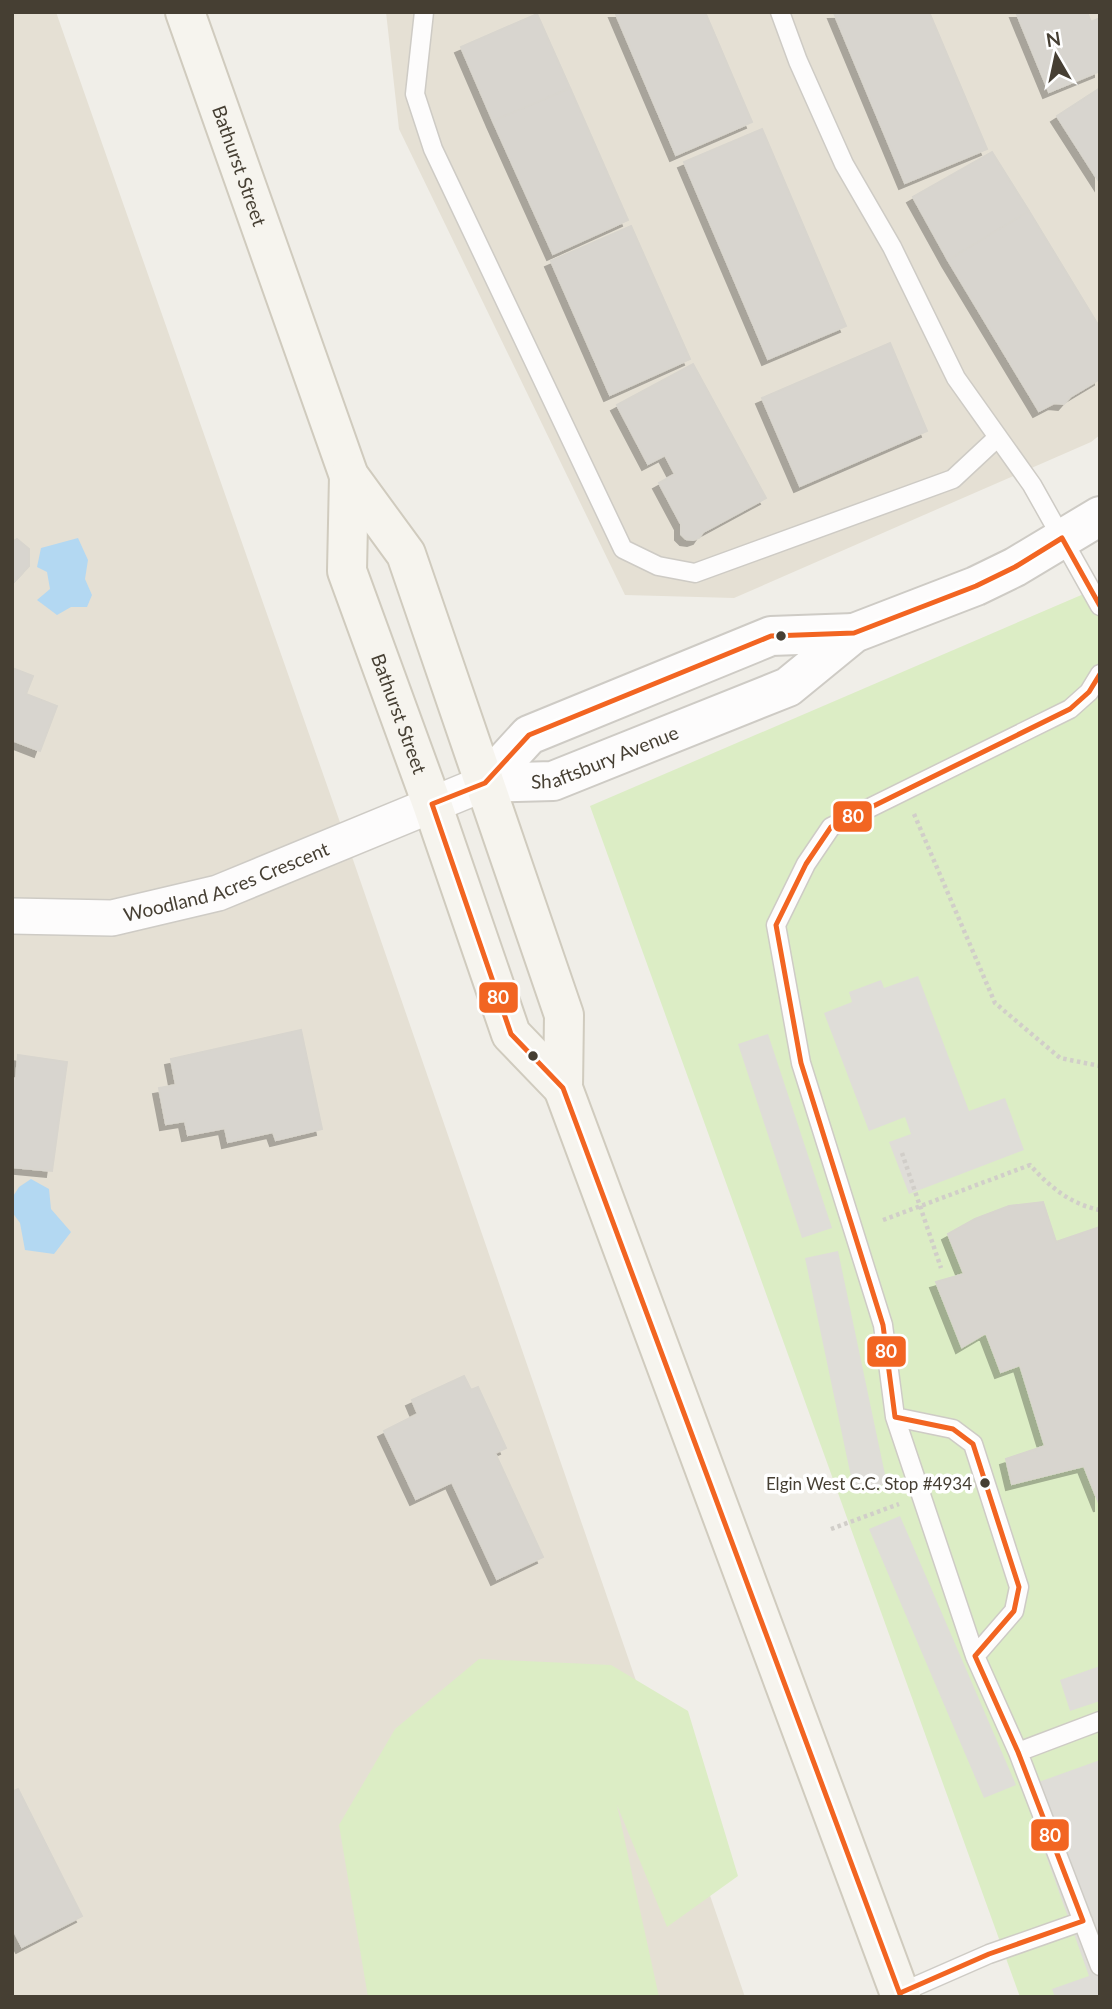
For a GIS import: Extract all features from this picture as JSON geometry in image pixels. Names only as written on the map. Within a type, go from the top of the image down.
[{"type":"main road","name":"Bathurst Street","points":[[185,12],[349,476],[406,554],[564,1014],[563,1088],[901,1995]]},
{"type":"main road","name":"Bathurst Street","points":[[349,476],[347,571],[432,804],[511,1034],[563,1088]]},
{"type":"street","name":"Shaftsbury Avenue","points":[[485,783],[553,781],[788,687],[854,633],[976,586],[1100,516]]},
{"type":"street","name":"Shaftsbury Avenue","points":[[485,783],[528,735],[554,724],[771,636],[854,633]]},
{"type":"street","name":"Woodland Acres Crescent","points":[[12,915],[112,918],[218,893],[485,783]]},
{"type":"lane","points":[[424,12],[415,94],[433,149],[623,549],[658,566],[695,573],[953,479],[998,437]]},
{"type":"lane","points":[[780,12],[798,61],[844,164],[892,247],[956,378],[1032,485],[1100,606]]},
{"type":"lane","points":[[1100,674],[1089,692],[1070,709],[831,827],[806,864],[776,925],[801,1063],[883,1325],[895,1418],[975,1656],[1018,1752],[1100,1966]]},
{"type":"lane","points":[[895,1418],[954,1429],[973,1444],[1019,1587],[1014,1611],[975,1656]]},
{"type":"lane","points":[[1018,1752],[1100,1720]]},
{"type":"lane","points":[[901,1995],[989,1954],[1083,1922]]},
{"type":"path","points":[[904,791],[995,1003],[1060,1058],[1100,1066]]},
{"type":"path","points":[[902,1153],[941,1268]]},
{"type":"path","points":[[883,1220],[1030,1164],[1051,1188],[1084,1207],[1100,1210]]},
{"type":"shaded area","points":[[12,12],[56,12],[349,848],[745,1997],[12,1997]]},
{"type":"shaded area","points":[[386,12],[1100,12],[1100,435],[1091,442],[734,598],[625,595],[399,129]]},
{"type":"shaded area","points":[[918,976],[969,1111],[1005,1098],[1024,1150],[909,1194],[889,1142],[911,1134],[905,1117],[869,1131],[824,1013],[852,1002],[849,992],[881,980],[884,988]]},
{"type":"shaded area","points":[[768,1034],[832,1228],[802,1238],[738,1044]]},
{"type":"shaded area","points":[[838,1251],[887,1484],[854,1491],[805,1258]]},
{"type":"shaded area","points":[[900,1516],[1016,1785],[984,1798],[869,1529]]},
{"type":"shaded area","points":[[1100,1666],[1100,1701],[1070,1711],[1060,1680]]},
{"type":"shaded area","points":[[1100,1760],[1100,1997],[1055,1997],[1052,1989],[1089,1976],[1022,1788]]},
{"type":"green space","points":[[1100,587],[1100,1997],[1020,1997],[590,806]]},
{"type":"green space","points":[[479,1659],[611,1665],[688,1711],[738,1876],[667,1927],[617,1805],[659,1997],[368,1997],[339,1825],[395,1729]]},
{"type":"water","points":[[78,538],[88,560],[85,579],[92,595],[87,607],[71,607],[57,615],[37,600],[50,589],[47,572],[37,567],[41,548]]},
{"type":"water","points":[[31,1179],[49,1189],[51,1209],[71,1232],[54,1254],[25,1250],[20,1223],[12,1212],[12,1198],[19,1187]]},
{"type":"building","points":[[615,12],[705,12],[752,122],[676,155]]},
{"type":"building","points":[[929,12],[987,149],[905,183],[834,13]]},
{"type":"building","points":[[1016,12],[1087,12],[1091,22],[1100,18],[1100,71],[1049,92]]},
{"type":"building","points":[[537,14],[570,88],[493,121],[461,47]]},
{"type":"building","points":[[570,88],[628,220],[553,254],[493,121]]},
{"type":"building","points":[[1100,88],[1100,183],[1057,116]]},
{"type":"building","points":[[762,129],[846,326],[768,359],[684,162]]},
{"type":"building","points":[[992,152],[1029,211],[948,260],[913,197]]},
{"type":"building","points":[[1029,211],[1100,328],[1100,379],[1070,397],[1064,404],[1054,403],[1039,411],[948,260]]},
{"type":"building","points":[[631,226],[690,359],[610,395],[551,261]]},
{"type":"building","points":[[890,343],[927,431],[800,486],[762,398]]},
{"type":"building","points":[[693,364],[766,498],[693,540],[686,539],[681,534],[681,524],[659,483],[675,474],[665,455],[648,464],[617,405]]},
{"type":"building","points":[[17,539],[29,549],[29,566],[13,583],[12,542]]},
{"type":"building","points":[[12,668],[33,676],[26,694],[57,706],[40,751],[12,740]]},
{"type":"building","points":[[301,1030],[322,1129],[276,1140],[273,1132],[228,1142],[225,1128],[188,1135],[185,1121],[166,1124],[159,1088],[176,1085],[171,1059]]},
{"type":"building","points":[[18,1055],[67,1062],[52,1171],[12,1167],[12,1078],[16,1079]]},
{"type":"building","points":[[1043,1202],[1056,1242],[1100,1227],[1100,1506],[1084,1466],[1012,1484],[1006,1459],[1045,1446],[1020,1365],[1001,1372],[986,1333],[962,1347],[936,1282],[964,1274],[948,1234],[975,1219],[1009,1206]]},
{"type":"building","points":[[464,1376],[471,1390],[478,1387],[506,1448],[495,1453],[543,1557],[497,1579],[452,1482],[416,1499],[384,1431],[418,1414],[412,1400]]},
{"type":"building","points":[[18,1789],[82,1916],[22,1947],[12,1927],[12,1792]]},
{"type":"transit line","name":"80","points":[[901,1997],[563,1088],[511,1034],[432,804],[485,783],[529,735],[771,636],[854,633],[976,586],[1015,567],[1062,538],[1100,606]]},
{"type":"transit line","name":"80","points":[[900,1993],[989,1954],[1083,1921],[1018,1752],[975,1656],[1014,1611],[1019,1587],[973,1444],[953,1429],[895,1417],[883,1325],[801,1063],[776,925],[806,864],[831,827],[1070,709],[1089,692],[1100,674]]},
{"type":"place","name":"Elgin West C.C. Stop #4934","points":[[985,1483]]}]
